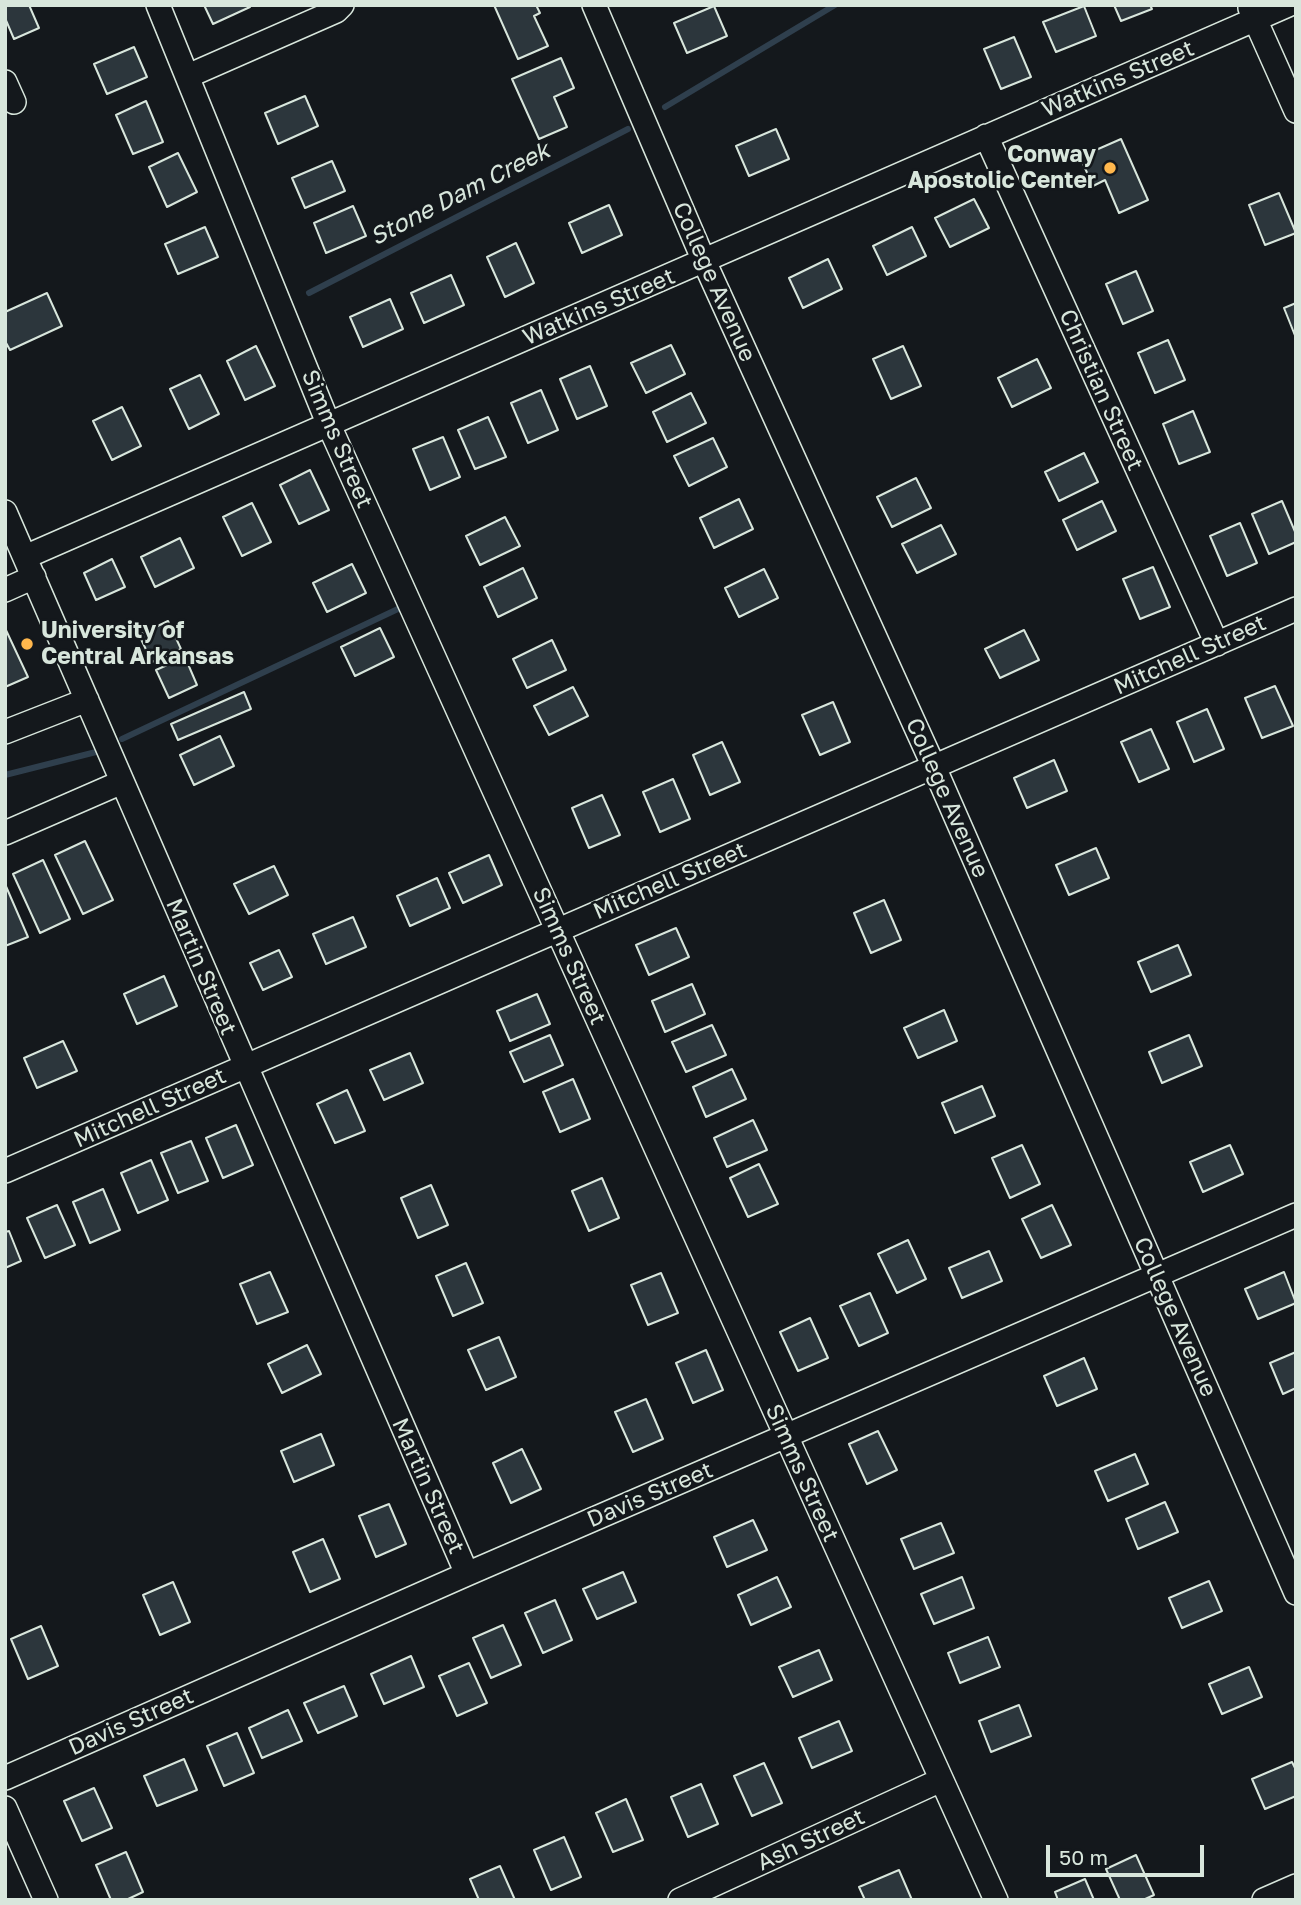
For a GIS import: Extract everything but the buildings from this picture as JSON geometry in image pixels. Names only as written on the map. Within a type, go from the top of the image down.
[{"type":"street","name":"Simms Street","points":[[158,5],[328,423],[996,1900]]},
{"type":"street","points":[[188,76],[336,11],[342,5]]},
{"type":"street","name":"College Avenue","points":[[594,5],[704,261],[934,767],[1296,1593]]},
{"type":"street","name":"Watkins Street","points":[[5,590],[29,567],[328,423],[986,136],[1252,12],[1288,5]]},
{"type":"street","points":[[1252,12],[1296,111]]},
{"type":"street","name":"Christian Street","points":[[986,136],[1216,644]]},
{"type":"street","name":"Martin Street","points":[[7,521],[467,1574]]},
{"type":"street","name":"Mitchell Street","points":[[5,1171],[1296,609]]},
{"type":"street","points":[[5,732],[87,700]]},
{"type":"street","points":[[5,833],[122,782]]},
{"type":"street","name":"Davis Street","points":[[5,1778],[467,1574],[1296,1215]]},
{"type":"street","name":"Ash Street","points":[[680,1900],[942,1780]]},
{"type":"street","points":[[5,1808],[46,1900]]},
{"type":"street","points":[[1264,1900],[1296,1886]]},
{"type":"waterway","name":"Stone Dam Creek","points":[[665,107],[835,5]]},
{"type":"waterway","name":"Stone Dam Creek","points":[[309,293],[628,129]]},
{"type":"waterway","name":"Stone Dam Creek","points":[[122,739],[400,608]]},
{"type":"waterway","name":"Stone Dam Creek","points":[[5,775],[96,752]]},
{"type":"place","name":"Conway Apostolic Center","points":[[1110,168]]},
{"type":"place","name":"University of Central Arkansas","points":[[27,644]]}]
